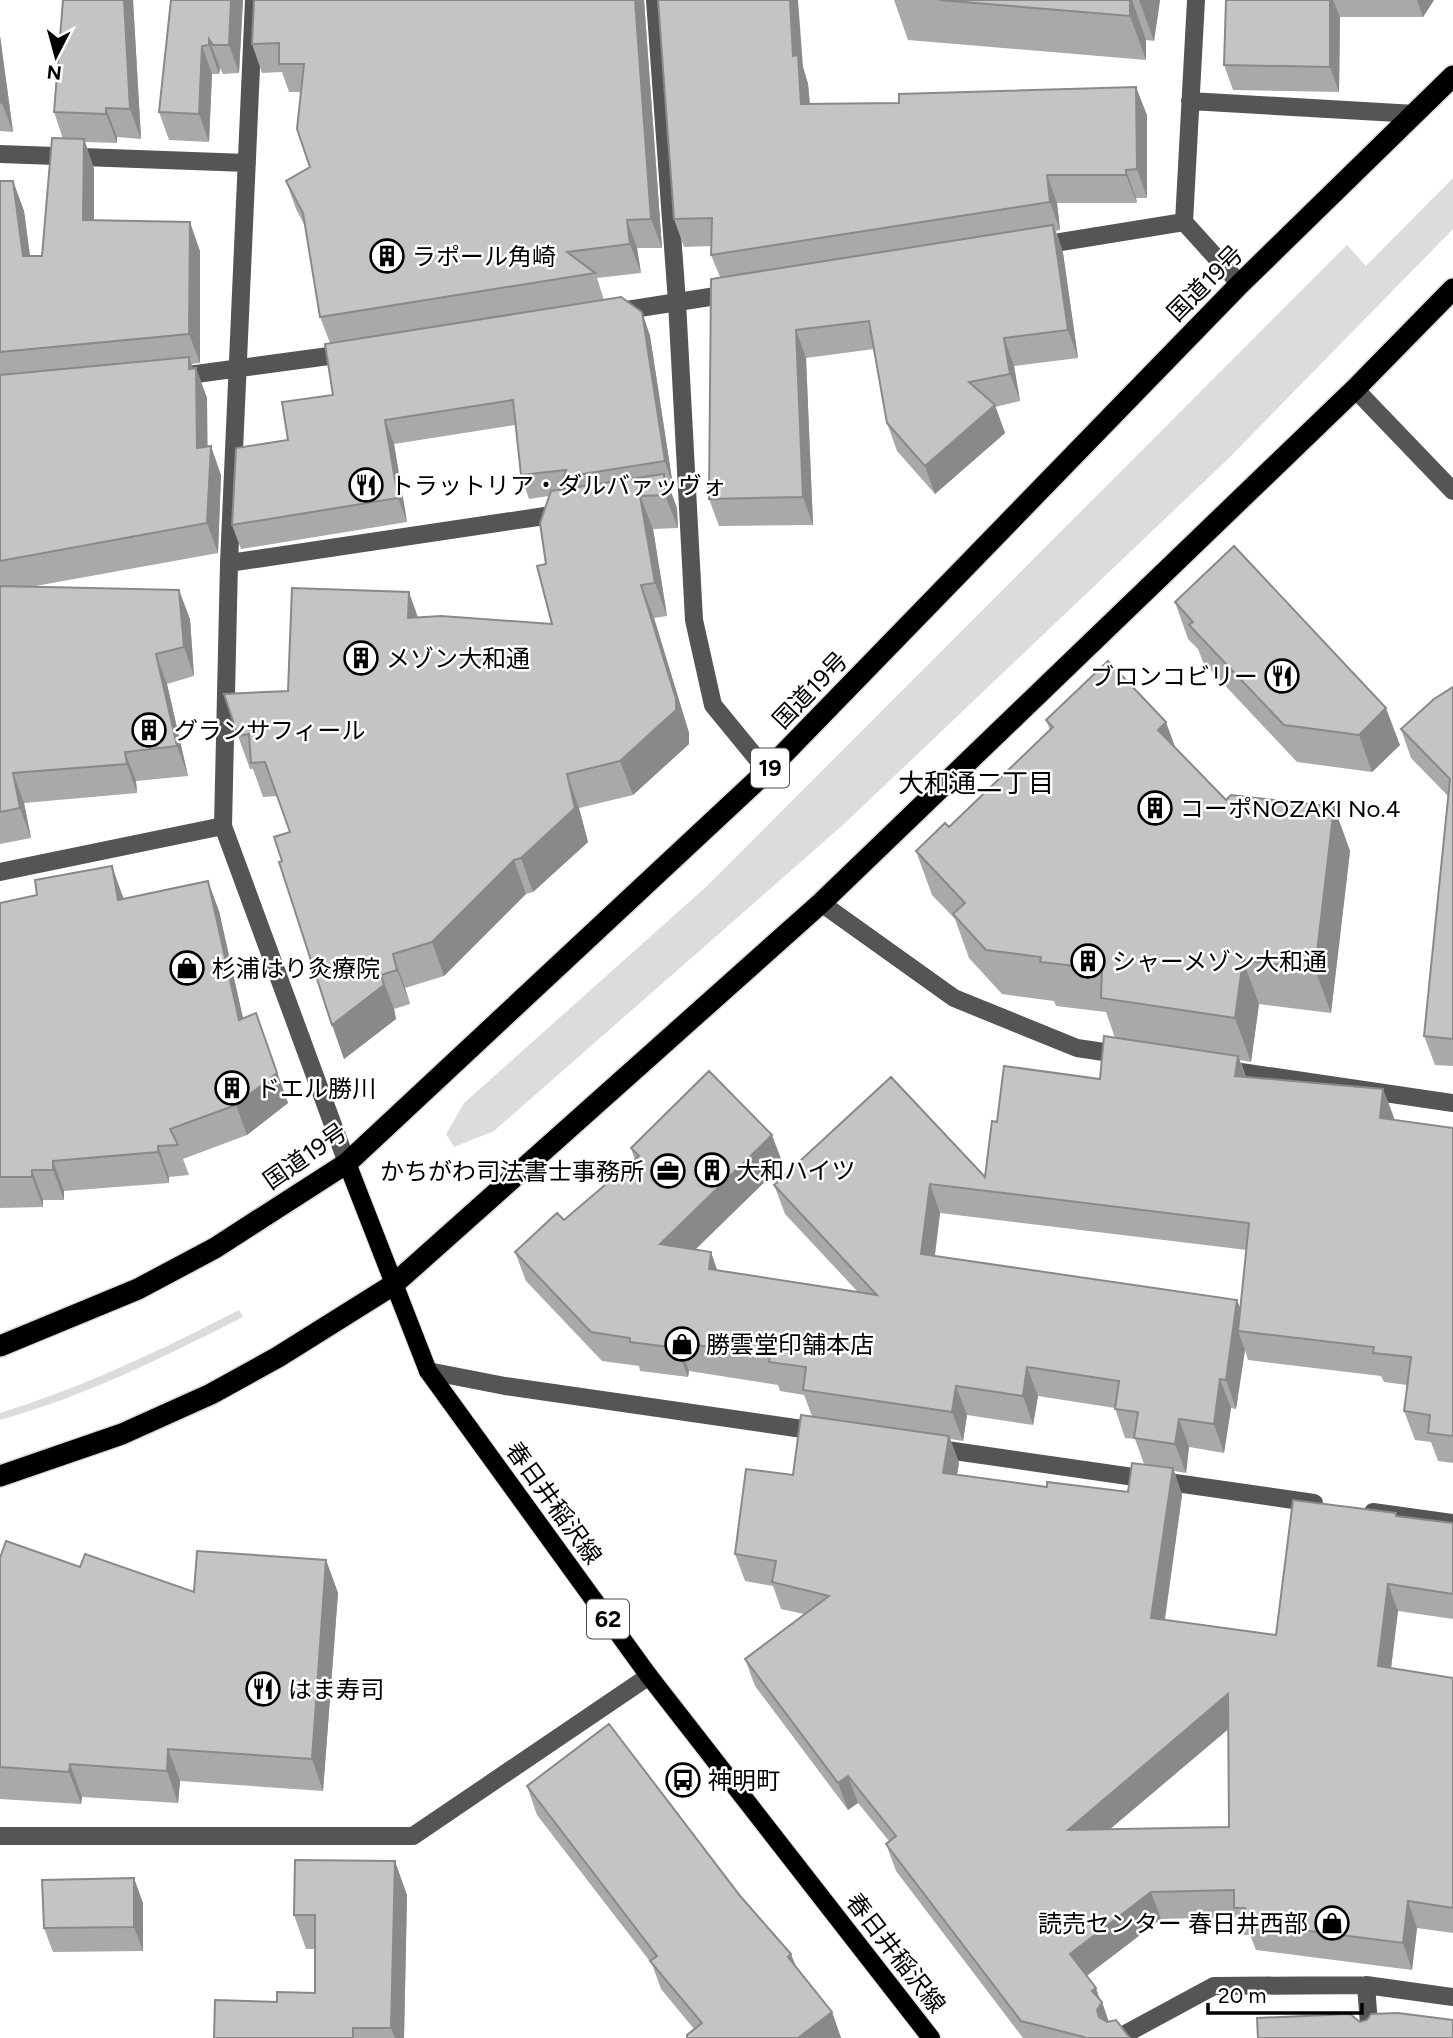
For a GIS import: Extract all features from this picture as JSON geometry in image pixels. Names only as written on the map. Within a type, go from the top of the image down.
[{"type":"highway","name":"国道19号","points":[[0,1346],[71,1319],[215,1248],[347,1163],[767,771],[1240,284],[1453,76]]},
{"type":"highway","points":[[0,1476],[122,1434],[211,1394],[278,1357],[393,1285],[821,903],[1355,389],[1453,289]]},
{"type":"main road","name":"春日井稲沢線","points":[[347,1163],[428,1371],[649,1676],[931,2038]]},
{"type":"street","points":[[254,0],[229,563],[223,826],[347,1163]]},
{"type":"street","points":[[655,0],[677,302],[681,496],[694,620],[713,705],[767,771]]},
{"type":"street","points":[[1196,0],[1184,222],[1240,284]]},
{"type":"street","points":[[1190,101],[1415,114]]},
{"type":"street","points":[[0,153],[247,163]]},
{"type":"street","points":[[1020,248],[1184,222]]},
{"type":"street","points":[[595,315],[760,289]]},
{"type":"street","points":[[159,378],[239,371],[362,351]]},
{"type":"street","points":[[1355,389],[1453,491]]},
{"type":"street","points":[[229,563],[579,511]]},
{"type":"street","points":[[0,872],[223,826]]},
{"type":"street","points":[[821,903],[954,998],[1077,1048],[1144,1058]]},
{"type":"street","points":[[1198,1066],[1453,1103]]},
{"type":"street","points":[[428,1371],[505,1385],[835,1433]]},
{"type":"street","points":[[917,1445],[1329,1505]]},
{"type":"street","points":[[1357,1509],[1453,1523]]},
{"type":"street","points":[[0,1836],[413,1836],[649,1676]]},
{"type":"street","points":[[1366,1984],[1370,2038]]},
{"type":"street","points":[[1118,2038],[1214,1986],[1366,1984],[1453,1997]]},
{"type":"shaded area","points":[[1453,178],[1453,229],[1229,458],[844,824],[494,1131],[454,1147],[446,1134],[464,1103],[707,886],[1347,245],[1366,266]]},
{"type":"shaded area","points":[[239,1310],[243,1317],[154,1361],[63,1399],[0,1420],[0,1413],[62,1392],[122,1367]]},
{"type":"building","points":[[63,0],[124,0],[130,109],[106,108],[106,114],[54,112]]},
{"type":"building","points":[[171,0],[231,0],[229,45],[213,45],[209,39],[209,45],[202,46],[199,114],[159,112]]},
{"type":"building","points":[[254,0],[635,0],[651,219],[627,220],[630,244],[567,252],[595,273],[320,317],[303,213],[286,181],[310,167],[297,129],[304,64],[279,64],[279,43],[252,44]]},
{"type":"building","points":[[658,0],[790,0],[793,56],[798,55],[801,104],[899,103],[899,94],[1136,87],[1137,169],[1126,170],[1126,175],[1047,175],[1050,202],[711,255],[712,218],[674,219]]},
{"type":"building","points":[[939,0],[1130,0],[1130,16]]},
{"type":"building","points":[[1226,0],[1330,0],[1330,67],[1224,65]]},
{"type":"building","points":[[52,138],[84,139],[83,220],[190,222],[189,334],[0,352],[0,181],[13,181],[23,256],[42,256]]},
{"type":"building","points":[[1053,225],[1068,330],[1004,338],[1010,374],[969,382],[995,405],[925,466],[887,423],[869,321],[796,330],[803,497],[709,499],[711,279]]},
{"type":"building","points":[[621,297],[642,312],[665,461],[564,477],[566,470],[521,475],[513,400],[385,420],[398,498],[232,525],[236,448],[288,440],[282,402],[333,395],[325,344]]},
{"type":"building","points":[[189,357],[189,369],[196,368],[197,448],[211,446],[207,523],[0,561],[0,375]]},
{"type":"building","points":[[664,474],[665,495],[640,496],[655,583],[641,585],[676,699],[676,710],[620,761],[567,774],[575,808],[521,858],[514,860],[432,942],[393,954],[397,970],[381,975],[384,985],[332,1025],[279,862],[282,861],[274,837],[290,832],[265,762],[251,763],[249,734],[238,736],[224,694],[288,691],[292,588],[409,592],[408,618],[441,616],[552,624],[537,566],[546,564],[540,523],[551,491]]},
{"type":"building","points":[[1234,546],[1386,708],[1359,735],[1284,725],[1189,625],[1193,622],[1175,602]]},
{"type":"building","points":[[0,586],[179,590],[184,647],[156,654],[177,746],[125,752],[127,764],[13,773],[20,808],[0,812]]},
{"type":"building","points":[[1108,661],[1166,722],[1158,730],[1226,800],[1231,795],[1334,807],[1315,969],[1243,960],[1235,1018],[1101,998],[1102,969],[1040,962],[1041,957],[986,950],[953,914],[965,903],[916,851],[945,823],[949,827],[1053,727],[1046,720]]},
{"type":"building","points":[[1453,687],[1453,1039],[1424,1036],[1450,779],[1401,729],[1434,699]]},
{"type":"building","points":[[112,866],[118,900],[208,881],[239,1020],[256,1013],[277,1073],[236,1105],[170,1129],[178,1145],[158,1146],[158,1152],[53,1161],[53,1170],[32,1170],[32,1177],[0,1177],[0,903],[37,895],[35,880]]},
{"type":"building","points":[[1104,1036],[1238,1056],[1235,1076],[1383,1089],[1380,1118],[1453,1128],[1453,1436],[1428,1433],[1430,1415],[1404,1411],[1411,1357],[1373,1353],[1374,1347],[1238,1331],[1249,1223],[930,1184],[921,1254],[1237,1300],[1226,1380],[1220,1379],[1214,1424],[1179,1419],[1175,1444],[1134,1438],[1138,1412],[1115,1409],[1119,1381],[1027,1367],[1023,1396],[956,1386],[952,1412],[803,1390],[806,1367],[769,1362],[770,1357],[678,1342],[677,1348],[630,1342],[630,1338],[591,1332],[515,1252],[557,1213],[564,1220],[639,1156],[631,1148],[709,1071],[772,1135],[660,1244],[711,1252],[709,1269],[877,1295],[774,1185],[891,1077],[985,1177],[992,1121],[997,1122],[1004,1066],[1100,1079]]},
{"type":"building","points":[[801,1415],[949,1436],[943,1473],[1047,1487],[1047,1482],[1128,1492],[1132,1463],[1173,1468],[1151,1618],[1276,1635],[1293,1500],[1453,1523],[1453,1594],[1388,1584],[1378,1666],[1453,1678],[1453,1908],[1408,1901],[1403,1943],[1246,1923],[1245,1908],[1234,1908],[1234,1890],[1151,1892],[1070,1954],[1096,1988],[1092,1991],[1102,2002],[1097,2010],[1099,2017],[1107,2022],[1116,2020],[1130,2038],[1084,2038],[1021,2021],[886,1844],[896,1836],[848,1776],[838,1783],[745,1659],[829,1596],[772,1582],[776,1561],[735,1554],[746,1469],[793,1475]],"holes":[[[1228,1694],[1229,1827],[1068,1830]]]},
{"type":"building","points":[[6,1541],[80,1567],[85,1554],[194,1592],[197,1551],[326,1560],[312,1759],[168,1749],[167,1771],[70,1764],[69,1772],[0,1767],[0,1558]]},
{"type":"building","points":[[609,1724],[741,1897],[791,1954],[788,1957],[832,2012],[798,2038],[687,2038],[687,2035],[702,2023],[650,1961],[657,1956],[527,1786]]},
{"type":"building","points":[[295,1860],[395,1861],[391,2028],[353,2028],[353,2038],[214,2038],[215,2000],[277,2002],[277,1992],[315,1993],[315,1915],[294,1915]]},
{"type":"building","points":[[134,1878],[134,1927],[44,1928],[42,1880]]},
{"type":"building","points":[[1398,2013],[1453,2020],[1453,2038],[1258,2038],[1257,2018],[1350,2014],[1360,2022],[1367,2020],[1371,2014]]},
{"type":"place","name":"ラポール角崎","points":[[387,256]]},
{"type":"place","name":"トラットリア・ダルバァッヴォ","points":[[366,485]]},
{"type":"place","name":"メゾン大和通","points":[[361,658]]},
{"type":"place","name":"ブロンコビリー","points":[[1282,676]]},
{"type":"place","name":"グランサフィール","points":[[149,730]]},
{"type":"place","name":"コーポNOZAKI No.4","points":[[1155,808]]},
{"type":"place","name":"シャーメゾン大和通","points":[[1088,961]]},
{"type":"place","name":"杉浦はり灸療院","points":[[187,968]]},
{"type":"place","name":"ドエル勝川","points":[[232,1088]]},
{"type":"place","name":"大和ハイツ","points":[[712,1170]]},
{"type":"place","name":"かちがわ司法書士事務所","points":[[668,1171]]},
{"type":"place","name":"勝雲堂印舗本店","points":[[682,1344]]},
{"type":"place","name":"はま寿司","points":[[263,1689]]},
{"type":"place","name":"神明町","points":[[683,1780]]},
{"type":"place","name":"読売センター 春日井西部","points":[[1332,1923]]},
{"type":"district","name":"大和通二丁目","points":[[976,783]]}]
